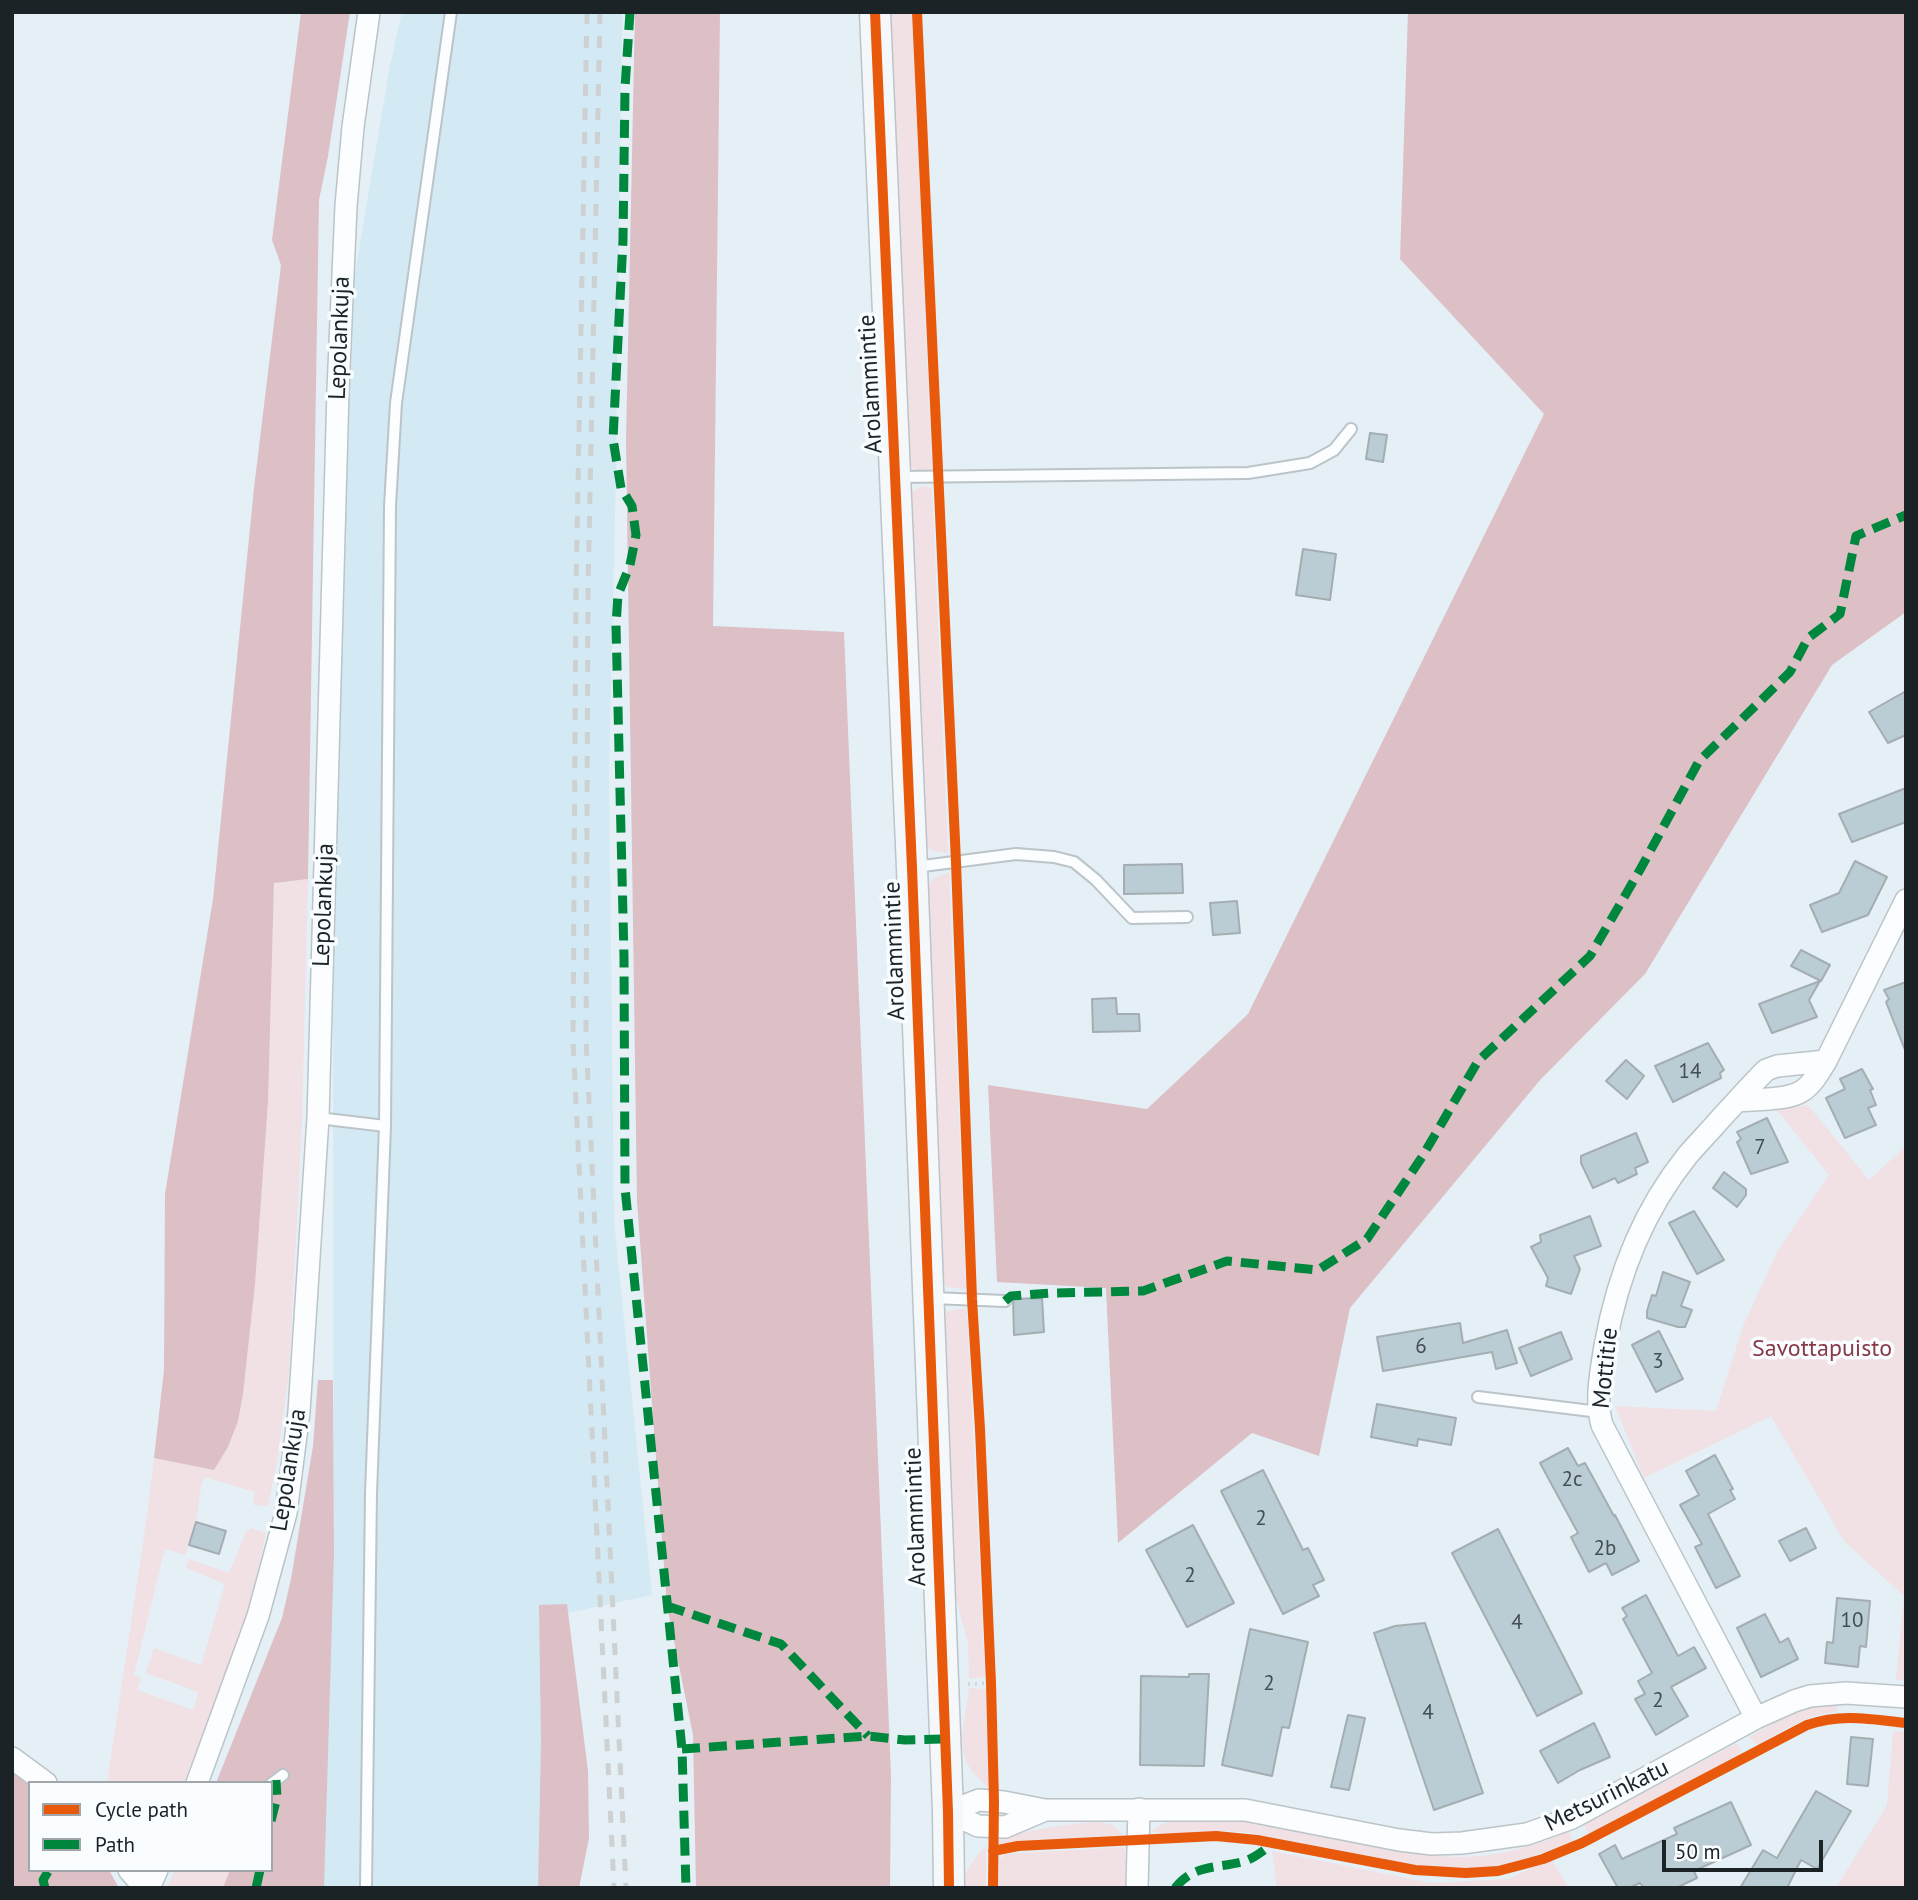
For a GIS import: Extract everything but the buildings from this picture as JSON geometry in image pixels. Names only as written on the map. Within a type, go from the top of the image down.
[{"type":"street","name":"Lepolankuja","points":[[198,1781],[258,1616],[286,1513],[299,1412],[318,1118],[344,258],[353,127],[369,12]]},
{"type":"street","name":"Arolammintie","points":[[875,12],[929,1298],[948,1812],[948,1888]]},
{"type":"street","points":[[1737,1101],[1784,1097],[1802,1091],[1816,1077],[1906,900]]},
{"type":"street","name":"Mottitie","points":[[1756,1718],[1602,1425],[1599,1412],[1602,1367],[1611,1312],[1640,1232],[1661,1194],[1687,1156],[1766,1070],[1777,1066],[1826,1061]]},
{"type":"street","name":"Metsurinkatu","points":[[948,1812],[979,1800],[1004,1802],[1045,1811],[1245,1810],[1399,1840],[1432,1844],[1462,1843],[1527,1834],[1572,1818],[1756,1718],[1810,1696],[1846,1693],[1906,1697]]},
{"type":"street","points":[[12,1758],[43,1781]]},
{"type":"street","points":[[1137,1888],[1139,1809]]},
{"type":"street","points":[[131,1872],[147,1888],[156,1872]]},
{"type":"lane","points":[[366,1888],[370,1493],[386,1126],[391,480],[396,403],[451,12]]},
{"type":"lane","points":[[896,477],[1248,472],[1310,464],[1334,450],[1351,429]]},
{"type":"lane","points":[[912,868],[1016,855],[1054,857],[1074,862],[1096,880],[1132,918],[1187,917]]},
{"type":"lane","points":[[318,1118],[386,1126]]},
{"type":"lane","points":[[929,1298],[1005,1301]]},
{"type":"lane","points":[[1478,1397],[1599,1412]]},
{"type":"lane","points":[[273,1782],[283,1775]]},
{"type":"path","points":[[990,1670],[991,1696]]},
{"type":"path","points":[[967,1684],[991,1683]]},
{"type":"shaded area","points":[[301,12],[350,12],[319,200],[308,879],[274,883],[268,1102],[255,1284],[238,1421],[228,1447],[214,1470],[154,1458],[164,1370],[165,1194],[213,899],[254,488],[281,265],[272,240]]},
{"type":"shaded area","points":[[402,12],[622,12],[609,771],[614,1221],[652,1595],[562,1614],[549,1888],[323,1888],[334,1554],[333,1012],[342,492],[354,280],[390,66]]},
{"type":"shaded area","points":[[635,12],[720,12],[713,626],[844,632],[891,1775],[890,1888],[696,1888],[693,1735],[667,1606],[637,1201],[626,440]]},
{"type":"shaded area","points":[[1408,12],[1906,12],[1906,612],[1832,665],[1645,974],[1541,1079],[1350,1308],[1319,1456],[1252,1433],[1118,1543],[1106,1288],[997,1282],[988,1085],[1147,1109],[1248,1014],[1544,414],[1400,259]]},
{"type":"shaded area","points":[[318,1380],[333,1380],[334,1554],[324,1888],[223,1888],[229,1872],[273,1872],[273,1781],[217,1781],[282,1618],[313,1446]]},
{"type":"shaded area","points":[[567,1604],[588,1771],[589,1838],[579,1888],[538,1888],[541,1742],[539,1605]]},
{"type":"shaded area","points":[[12,1768],[28,1781],[28,1872],[110,1872],[119,1888],[12,1888]]},
{"type":"green space","points":[[887,12],[912,12],[932,473],[919,472],[910,466],[907,454]]},
{"type":"green space","points":[[922,486],[932,488],[948,853],[932,851],[922,840],[907,500],[913,491]]},
{"type":"green space","points":[[949,873],[966,1289],[947,1287],[942,1280],[925,893],[934,879]]},
{"type":"green space","points":[[308,879],[302,1122],[289,1371],[277,1462],[268,1506],[253,1505],[255,1492],[204,1477],[196,1522],[185,1555],[166,1549],[163,1556],[134,1675],[141,1678],[138,1690],[193,1710],[198,1692],[146,1673],[154,1648],[201,1665],[225,1584],[186,1568],[189,1559],[229,1573],[246,1532],[251,1528],[266,1533],[254,1588],[240,1633],[184,1781],[107,1781],[154,1458],[214,1470],[228,1447],[238,1421],[255,1284],[268,1102],[274,882]]},
{"type":"green space","name":"Savottapuisto","points":[[1808,1105],[1869,1180],[1906,1146],[1906,1681],[1896,1680],[1904,1596],[1844,1541],[1771,1416],[1644,1478],[1615,1406],[1716,1411],[1743,1326],[1778,1250],[1829,1175],[1776,1109]]},
{"type":"green space","points":[[967,1309],[985,1677],[969,1679],[968,1644],[955,1594],[942,1317],[948,1311]]},
{"type":"green space","points":[[969,1688],[986,1689],[988,1787],[968,1765],[964,1754],[962,1742]]},
{"type":"green space","points":[[1837,1703],[1837,1712],[1806,1719],[1757,1745],[1749,1737],[1802,1711]]},
{"type":"green space","points":[[1893,1731],[1906,1732],[1906,1888],[1836,1888],[1887,1805]]},
{"type":"green space","points":[[1737,1743],[1741,1749],[1739,1755],[1588,1834],[1584,1824]]},
{"type":"green space","points":[[1190,1819],[1251,1821],[1402,1851],[1448,1857],[1501,1853],[1542,1842],[1569,1831],[1573,1842],[1503,1864],[1460,1869],[1412,1865],[1249,1833],[1151,1832],[1164,1824]]},
{"type":"green space","points":[[1097,1822],[1112,1825],[1122,1835],[999,1845],[999,1838],[1011,1835]]},
{"type":"green space","points":[[986,1846],[986,1888],[963,1888],[970,1865]]},
{"type":"green space","points":[[1125,1847],[1125,1888],[998,1888],[999,1859],[1006,1854]]},
{"type":"green space","points":[[1272,1851],[1432,1883],[1508,1879],[1551,1859],[1569,1888],[1277,1888]]},
{"type":"green space","points":[[174,1872],[229,1872],[223,1888],[167,1888]]},
{"type":"railway","points":[[587,12],[576,589],[573,1040],[614,1888]]},
{"type":"railway","points":[[600,12],[588,589],[586,1038],[626,1888]]},
{"type":"marked path","points":[[630,12],[613,439],[621,488],[632,506],[636,535],[630,565],[618,595],[616,625],[624,957],[625,1188],[682,1749],[686,1888]]},
{"type":"marked path","points":[[1005,1301],[1011,1296],[1052,1293],[1143,1291],[1227,1261],[1318,1270],[1367,1239],[1422,1157],[1478,1061],[1590,956],[1699,761],[1790,672],[1808,638],[1840,614],[1856,536],[1906,515]]},
{"type":"marked path","points":[[667,1606],[781,1644],[868,1736]]},
{"type":"marked path","points":[[682,1749],[868,1736],[905,1740],[945,1739]]},
{"type":"marked path","points":[[273,1813],[277,1797],[276,1780]]},
{"type":"marked path","points":[[1175,1888],[1191,1874],[1245,1861],[1274,1843]]},
{"type":"marked path","points":[[45,1888],[43,1880],[48,1872]]},
{"type":"marked path","points":[[256,1888],[260,1872]]},
{"type":"cycle path","points":[[875,12],[912,868],[949,1888]]},
{"type":"cycle path","points":[[917,12],[991,1683],[993,1888]]},
{"type":"cycle path","points":[[993,1851],[1018,1846],[1216,1836],[1257,1840],[1415,1870],[1466,1873],[1498,1871],[1543,1859],[1582,1843],[1807,1725],[1844,1718],[1906,1723]]}]
